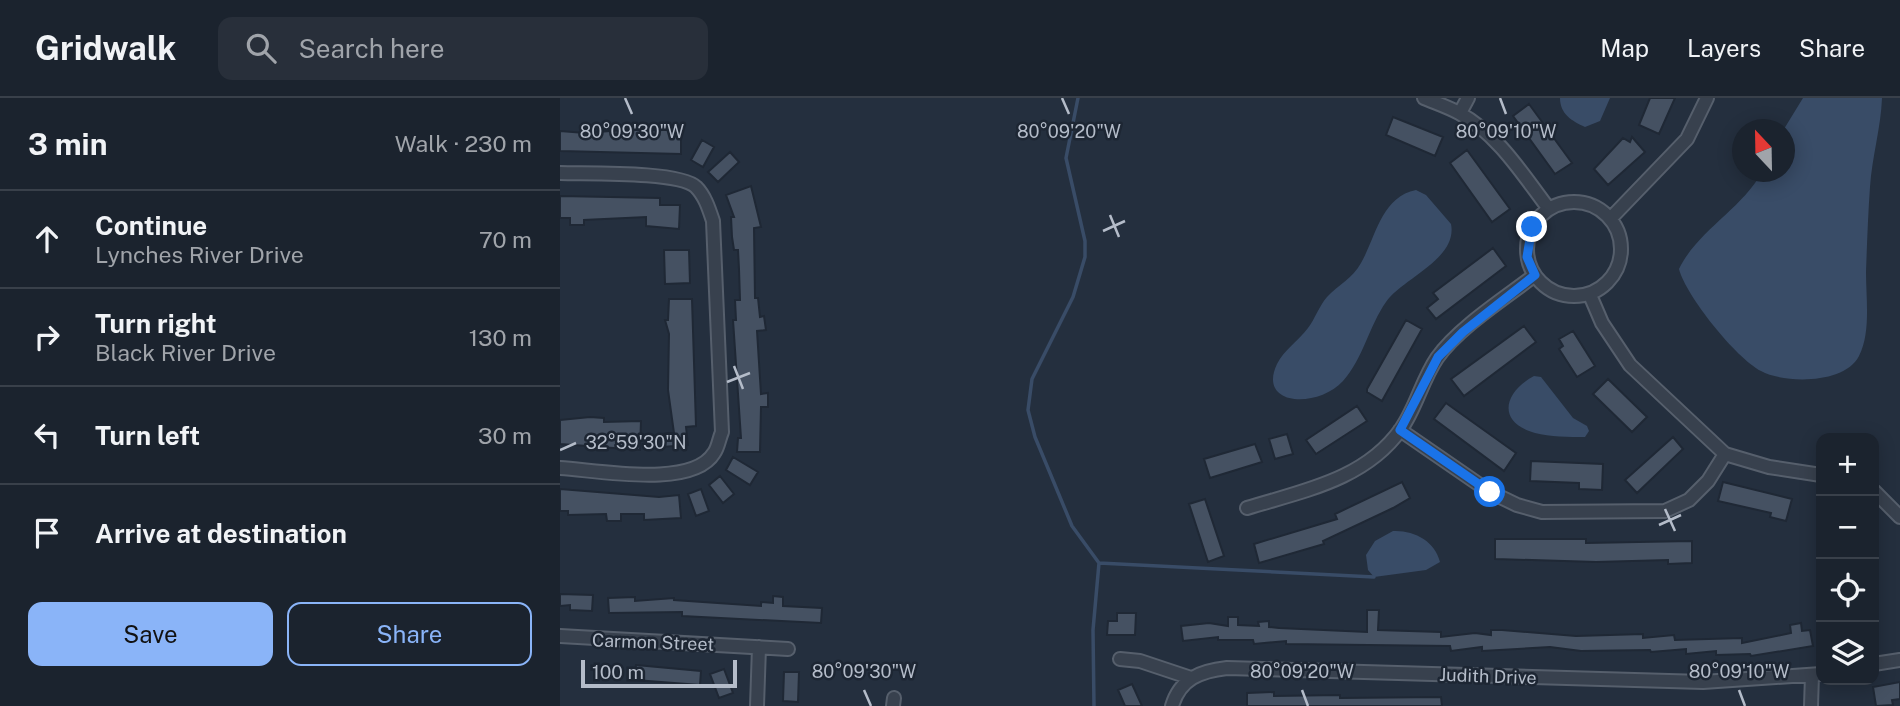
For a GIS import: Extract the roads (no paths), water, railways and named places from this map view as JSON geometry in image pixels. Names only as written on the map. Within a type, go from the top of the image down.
[{"type":"street","points":[[1424,98],[1460,113],[1506,153],[1549,209]]},
{"type":"street","points":[[1460,113],[1468,98]]},
{"type":"street","points":[[1611,218],[1686,139],[1707,98]]},
{"type":"street","points":[[560,173],[664,177],[694,185],[705,199],[713,221],[722,432],[714,455],[691,471],[671,475],[560,468]]},
{"type":"street","points":[[1564,202],[1586,202],[1611,218],[1619,232],[1622,251],[1618,267],[1604,286],[1590,295],[1568,296],[1546,287],[1535,275],[1527,257],[1527,240],[1532,227],[1549,209],[1564,202]]},
{"type":"street","points":[[1247,508],[1331,483],[1351,473],[1400,430],[1438,357],[1463,332],[1535,275]]},
{"type":"street","points":[[1590,295],[1602,323],[1630,365],[1726,454],[1769,467],[1816,474]]},
{"type":"street","points":[[1400,430],[1490,492],[1517,505],[1542,512],[1665,511],[1689,500],[1709,481],[1726,454]]},
{"type":"street","points":[[1879,496],[1900,517]]},
{"type":"street","name":"Carmon Street","points":[[560,636],[788,649]]},
{"type":"street","points":[[757,706],[759,647]]},
{"type":"street","points":[[1120,659],[1140,661],[1191,678]]},
{"type":"street","points":[[1879,663],[1900,660]]},
{"type":"street","name":"Judith Drive","points":[[1191,678],[1205,671],[1227,668],[1703,682],[1816,675]]},
{"type":"street","points":[[1811,706],[1816,675]]},
{"type":"street","points":[[1172,706],[1181,686],[1191,678]]},
{"type":"water","points":[[1560,98],[1610,98],[1600,121],[1585,127],[1564,113]]},
{"type":"water","points":[[1803,98],[1882,98],[1870,187],[1867,315],[1863,347],[1852,365],[1841,372],[1814,379],[1784,378],[1761,371],[1751,364],[1701,310],[1679,269],[1697,243],[1743,198],[1755,182],[1795,182],[1795,119],[1790,119]]},
{"type":"water","points":[[1416,190],[1426,195],[1451,224],[1451,236],[1446,248],[1386,302],[1356,363],[1343,381],[1319,396],[1293,399],[1282,395],[1275,388],[1273,378],[1280,359],[1308,328],[1327,297],[1358,268],[1387,209],[1404,194]]},
{"type":"water","points":[[1534,376],[1541,377],[1573,418],[1587,426],[1589,431],[1585,437],[1535,433],[1514,422],[1509,406],[1511,398],[1516,390]]},
{"type":"water","points":[[1393,531],[1408,532],[1422,538],[1434,548],[1440,562],[1426,570],[1374,577],[1368,570],[1366,555],[1375,541]]},
{"type":"waterway","points":[[1078,98],[1066,158],[1085,241],[1085,257],[1073,297],[1032,379],[1028,410],[1035,437],[1072,526],[1099,563],[1093,630],[1094,706]]},
{"type":"waterway","points":[[1099,563],[1374,577]]}]
